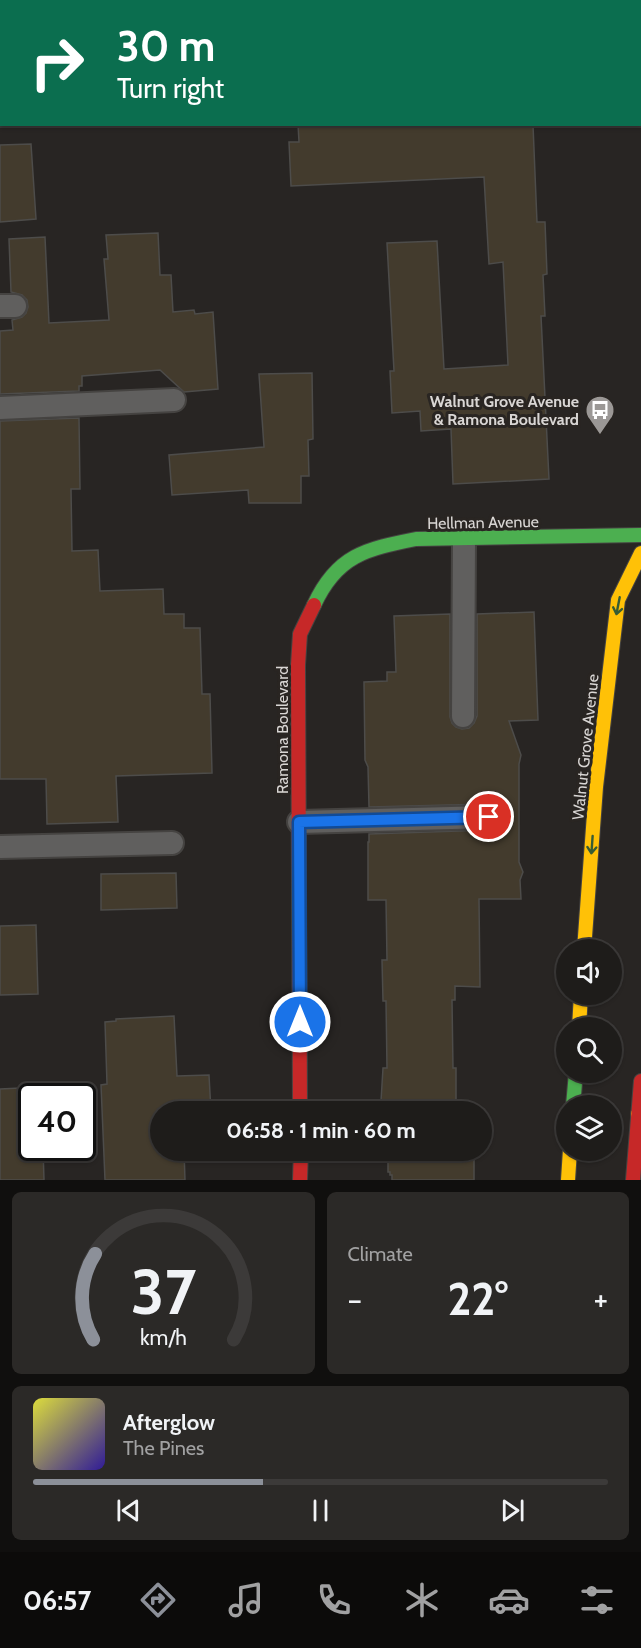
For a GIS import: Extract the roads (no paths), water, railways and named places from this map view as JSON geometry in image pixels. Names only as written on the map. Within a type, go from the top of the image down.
[{"type":"street","name":"Hellman Avenue","points":[[333,573],[353,557],[386,544],[416,539],[641,535]]},
{"type":"street","name":"Walnut Grove Avenue","points":[[586,939],[596,787],[618,600],[641,553]]},
{"type":"street","name":"Ramona Boulevard","points":[[300,1101],[298,665],[300,634],[319,594],[333,573]]},
{"type":"street","points":[[633,1180],[641,1081]]},
{"type":"street","points":[[300,1180],[301,1161]]},
{"type":"street","points":[[568,1180],[569,1161]]},
{"type":"lane","points":[[0,408],[174,400]]},
{"type":"lane","points":[[463,716],[464,539]]},
{"type":"lane","points":[[299,822],[489,817]]},
{"type":"lane","points":[[0,847],[172,843]]},
{"type":"place","name":"Walnut Grove Avenue & Ramona Boulevard","points":[[600,436]]}]
